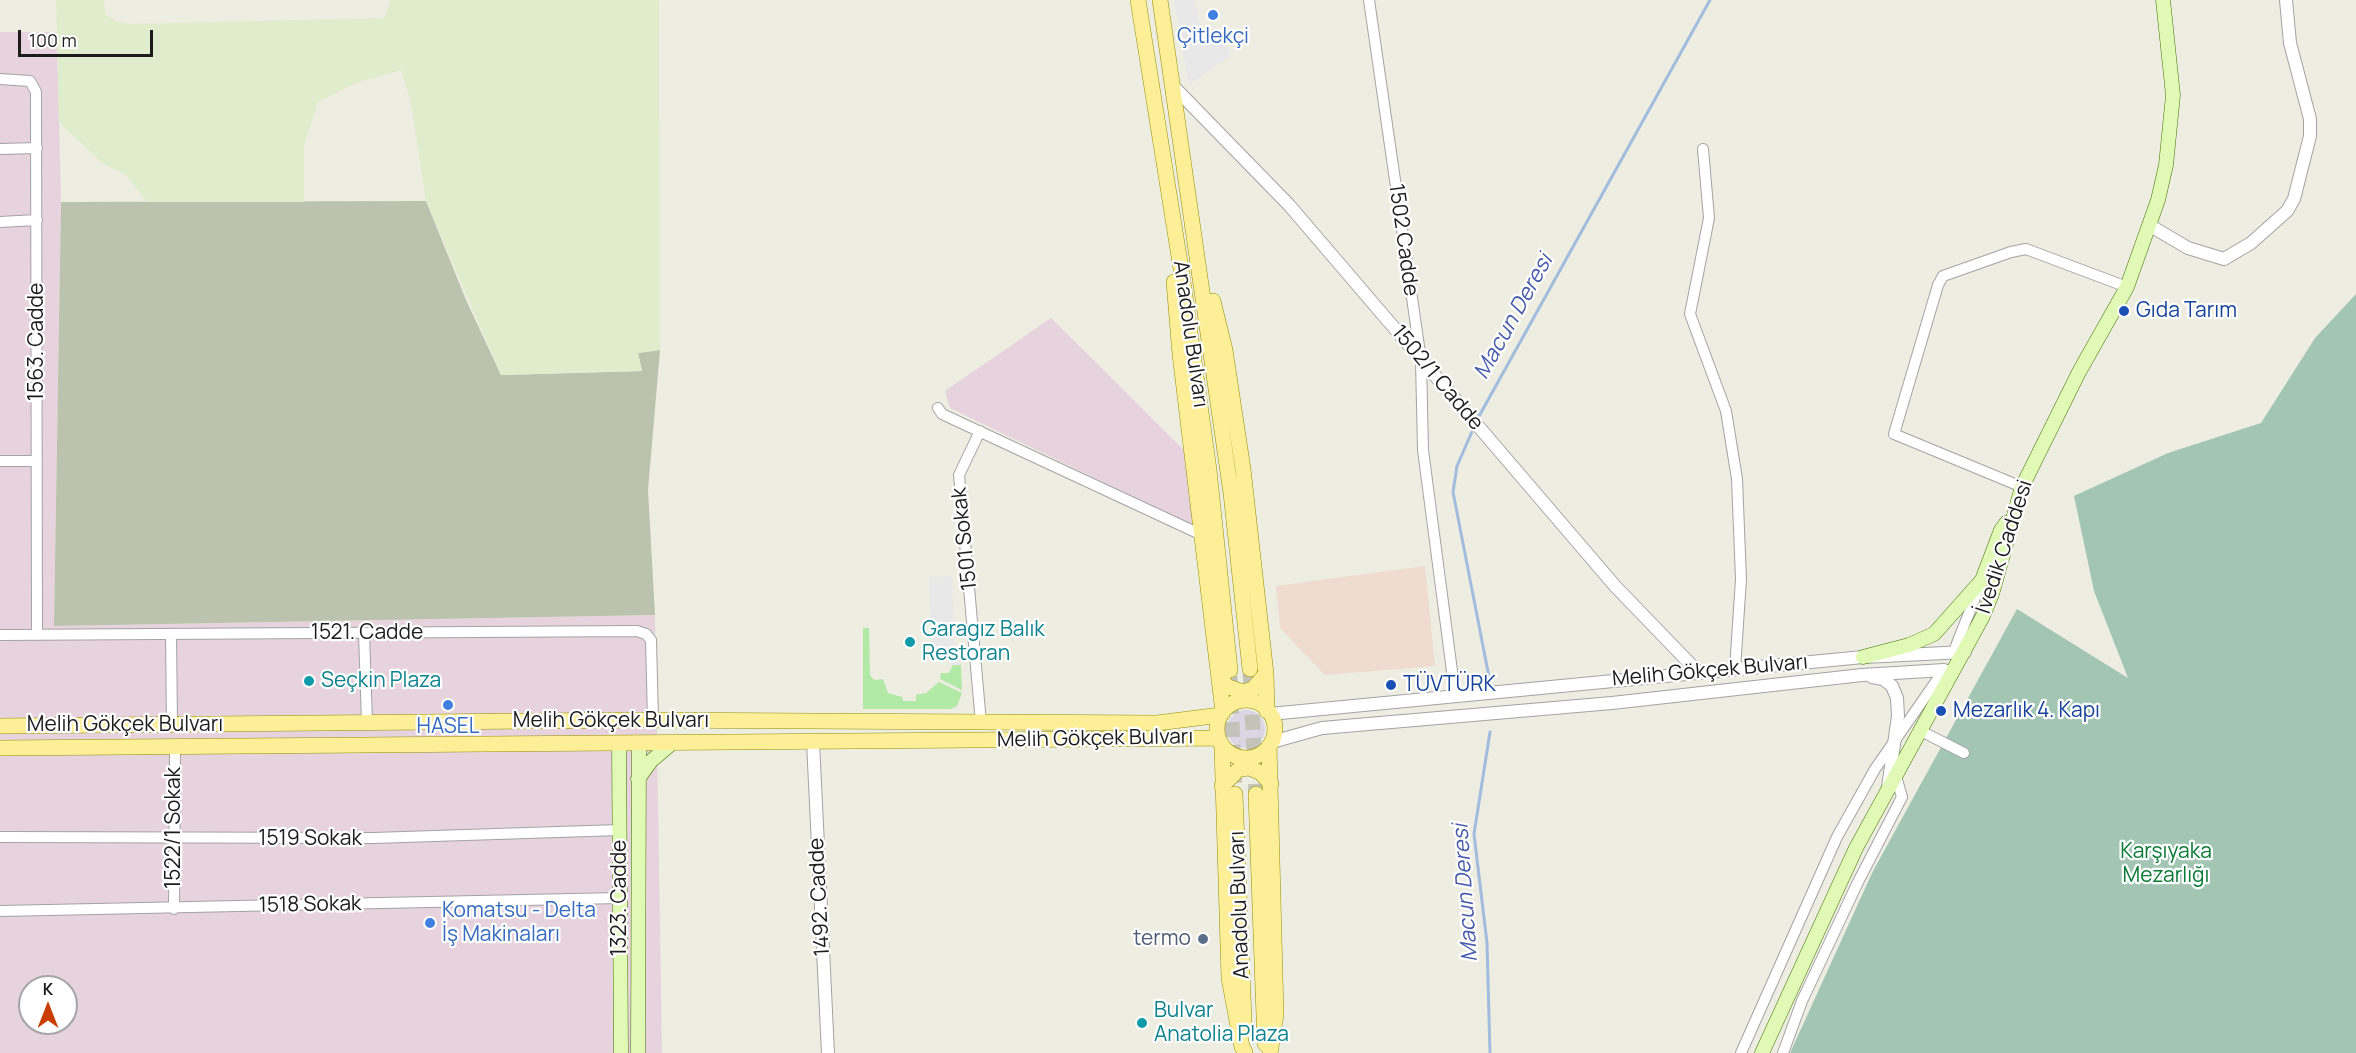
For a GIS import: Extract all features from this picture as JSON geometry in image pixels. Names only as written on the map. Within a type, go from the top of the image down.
[{"type":"main road","name":"Anadolu Bulvarı","points":[[1138,0],[1177,243],[1215,520],[1224,670]]},
{"type":"main road","name":"Anadolu Bulvarı","points":[[1160,0],[1231,493],[1250,669]]},
{"type":"main road","name":"İvedik Caddesi","points":[[1762,1053],[1856,848],[1959,651],[1992,594],[2022,487],[2079,372],[2127,287],[2150,225],[2166,165],[2173,95],[2163,0]]},
{"type":"main road","name":"İvedik Caddesi","points":[[2166,18],[2168,0]]},
{"type":"main road","points":[[1177,243],[1174,291],[1202,535],[1226,687],[1243,692],[1253,690],[1266,674]]},
{"type":"main road","points":[[1198,253],[1225,350],[1243,469],[1269,712],[1274,723],[1270,744],[1270,784],[1276,1014],[1270,1053]]},
{"type":"main road","points":[[1863,657],[1909,645],[1934,634],[1982,580],[2001,530],[2015,512]]},
{"type":"main road","points":[[1224,670],[1222,713],[1217,730],[1220,742],[1237,757],[1246,758],[1263,753],[1270,744]]},
{"type":"main road","points":[[1222,713],[1236,702],[1245,701],[1253,702],[1269,712]]},
{"type":"main road","name":"Melih Gökçek Bulvarı","points":[[0,726],[619,720],[1157,723],[1222,713]]},
{"type":"main road","points":[[619,720],[619,743]]},
{"type":"main road","points":[[638,1053],[638,779],[639,743],[646,720]]},
{"type":"main road","name":"Melih Gökçek Bulvarı","points":[[0,748],[813,742],[1220,742]]},
{"type":"main road","name":"Anadolu Bulvarı","points":[[1220,742],[1229,790],[1245,1052]]},
{"type":"main road","name":"1323. Cadde","points":[[619,743],[621,1053]]},
{"type":"main road","points":[[638,779],[651,761],[671,744]]},
{"type":"main road","points":[[1229,790],[1239,769],[1250,768],[1261,773],[1270,784]]},
{"type":"main road","name":"Anadolu Bulvarı","points":[[1256,794],[1265,1053]]},
{"type":"street","name":"1502 Cadde","points":[[1369,0],[1421,360],[1423,450],[1455,694]]},
{"type":"street","points":[[2150,225],[2188,248],[2224,259],[2251,243],[2288,211],[2294,199],[2310,136],[2310,119],[2290,43],[2286,0]]},
{"type":"street","name":"1563. Cadde","points":[[0,79],[22,79],[30,81],[34,86],[38,220],[37,635]]},
{"type":"street","name":"1502/1 Cadde","points":[[1173,87],[1289,205],[1615,586],[1698,672]]},
{"type":"street","points":[[0,148],[37,148]]},
{"type":"street","points":[[1703,149],[1709,218],[1690,314],[1726,411],[1737,479],[1741,579],[1735,669]]},
{"type":"street","points":[[0,222],[38,220]]},
{"type":"street","points":[[2022,487],[1894,434],[1938,285],[1943,276],[2026,249],[2127,287]]},
{"type":"street","points":[[938,408],[942,414],[1202,535]]},
{"type":"street","name":"1501 Sokak","points":[[980,431],[959,475],[981,723]]},
{"type":"street","points":[[0,461],[37,462]]},
{"type":"street","points":[[1959,651],[1982,580]]},
{"type":"street","name":"1521. Cadde","points":[[0,635],[642,632],[651,640],[646,720]]},
{"type":"street","points":[[364,633],[367,723]]},
{"type":"street","points":[[171,634],[172,724]]},
{"type":"street","name":"Melih Gökçek Bulvarı","points":[[1269,712],[1863,657],[1959,651]]},
{"type":"street","points":[[1741,1053],[1837,837],[1875,769],[1948,672]]},
{"type":"street","name":"Melih Gökçek Bulvarı","points":[[1270,744],[1322,728],[1612,703],[1862,675],[1948,672]]},
{"type":"street","points":[[1862,675],[1883,679],[1892,686],[1897,698],[1898,716],[1888,787]]},
{"type":"street","points":[[1455,694],[1456,717]]},
{"type":"street","points":[[1919,730],[1964,753]]},
{"type":"street","name":"1492. Cadde","points":[[813,742],[828,1053]]},
{"type":"street","name":"1522/1 Sokak","points":[[174,909],[175,747]]},
{"type":"street","points":[[1783,1053],[1803,1001],[1858,882],[1902,797],[1895,773]]},
{"type":"street","name":"1519 Sokak","points":[[0,837],[373,838],[620,830]]},
{"type":"street","name":"1518 Sokak","points":[[0,911],[620,898]]},
{"type":"shaded area","points":[[56,0],[104,0],[105,14],[117,22],[130,24],[384,18],[391,0],[659,0],[660,350],[638,353],[642,371],[501,375],[426,201],[410,98],[401,70],[353,84],[318,102],[304,145],[304,202],[147,202],[126,175],[102,163],[59,122]]},
{"type":"shaded area","points":[[1174,0],[1194,0],[1203,38],[1226,32],[1230,56],[1189,85]]},
{"type":"shaded area","points":[[0,32],[57,32],[61,202],[54,626],[655,615],[662,1053],[0,1053]]},
{"type":"shaded area","points":[[426,201],[466,300],[501,375],[642,371],[638,353],[660,350],[648,490],[655,615],[54,626],[61,202]]},
{"type":"shaded area","points":[[1051,318],[1186,452],[1196,527],[950,408],[945,391]]},
{"type":"shaded area","points":[[1425,566],[1435,666],[1325,675],[1280,628],[1276,586]]},
{"type":"shaded area","points":[[952,576],[955,652],[960,654],[961,665],[953,665],[941,653],[931,652],[929,577]]},
{"type":"shaded area","points":[[1246,710],[1259,716],[1265,729],[1259,742],[1246,748],[1233,742],[1227,729],[1233,716]]},
{"type":"green space","name":"Karşıyaka Mezarlığı","points":[[2356,294],[2356,1053],[1790,1053],[1873,871],[2017,609],[2128,678],[2094,591],[2074,496],[2168,453],[2261,423],[2315,338]]},
{"type":"green space","points":[[863,628],[869,628],[870,675],[874,680],[883,679],[888,693],[902,697],[903,701],[916,701],[916,695],[926,693],[939,682],[962,693],[957,706],[951,709],[863,709]]},
{"type":"green space","points":[[953,665],[961,665],[962,690],[940,679],[941,673],[949,673]]},
{"type":"waterway","name":"Macun Deresi","points":[[1478,418],[1710,0]]},
{"type":"waterway","name":"Macun Deresi","points":[[1474,427],[1457,466],[1453,492],[1489,677]]},
{"type":"waterway","name":"Macun Deresi","points":[[1490,732],[1474,834],[1487,943],[1490,1053]]},
{"type":"tunnel","points":[[1250,669],[1256,794]]},
{"type":"tunnel","points":[[1230,676],[1235,794]]},
{"type":"place","name":"Çitlekçi","points":[[1213,15]]},
{"type":"place","name":"Gıda Tarım","points":[[2124,311]]},
{"type":"place","name":"Garagız Balık Restoran","points":[[910,642]]},
{"type":"place","name":"Seçkin Plaza","points":[[309,681]]},
{"type":"place","name":"TÜVTÜRK","points":[[1391,685]]},
{"type":"place","name":"HASEL","points":[[448,705]]},
{"type":"place","name":"Mezarlık 4. Kapı","points":[[1941,711]]},
{"type":"place","name":"Komatsu - Delta İş Makinaları","points":[[430,923]]},
{"type":"place","name":"termo","points":[[1203,939]]},
{"type":"place","name":"Bulvar Anatolia Plaza","points":[[1142,1023]]}]
